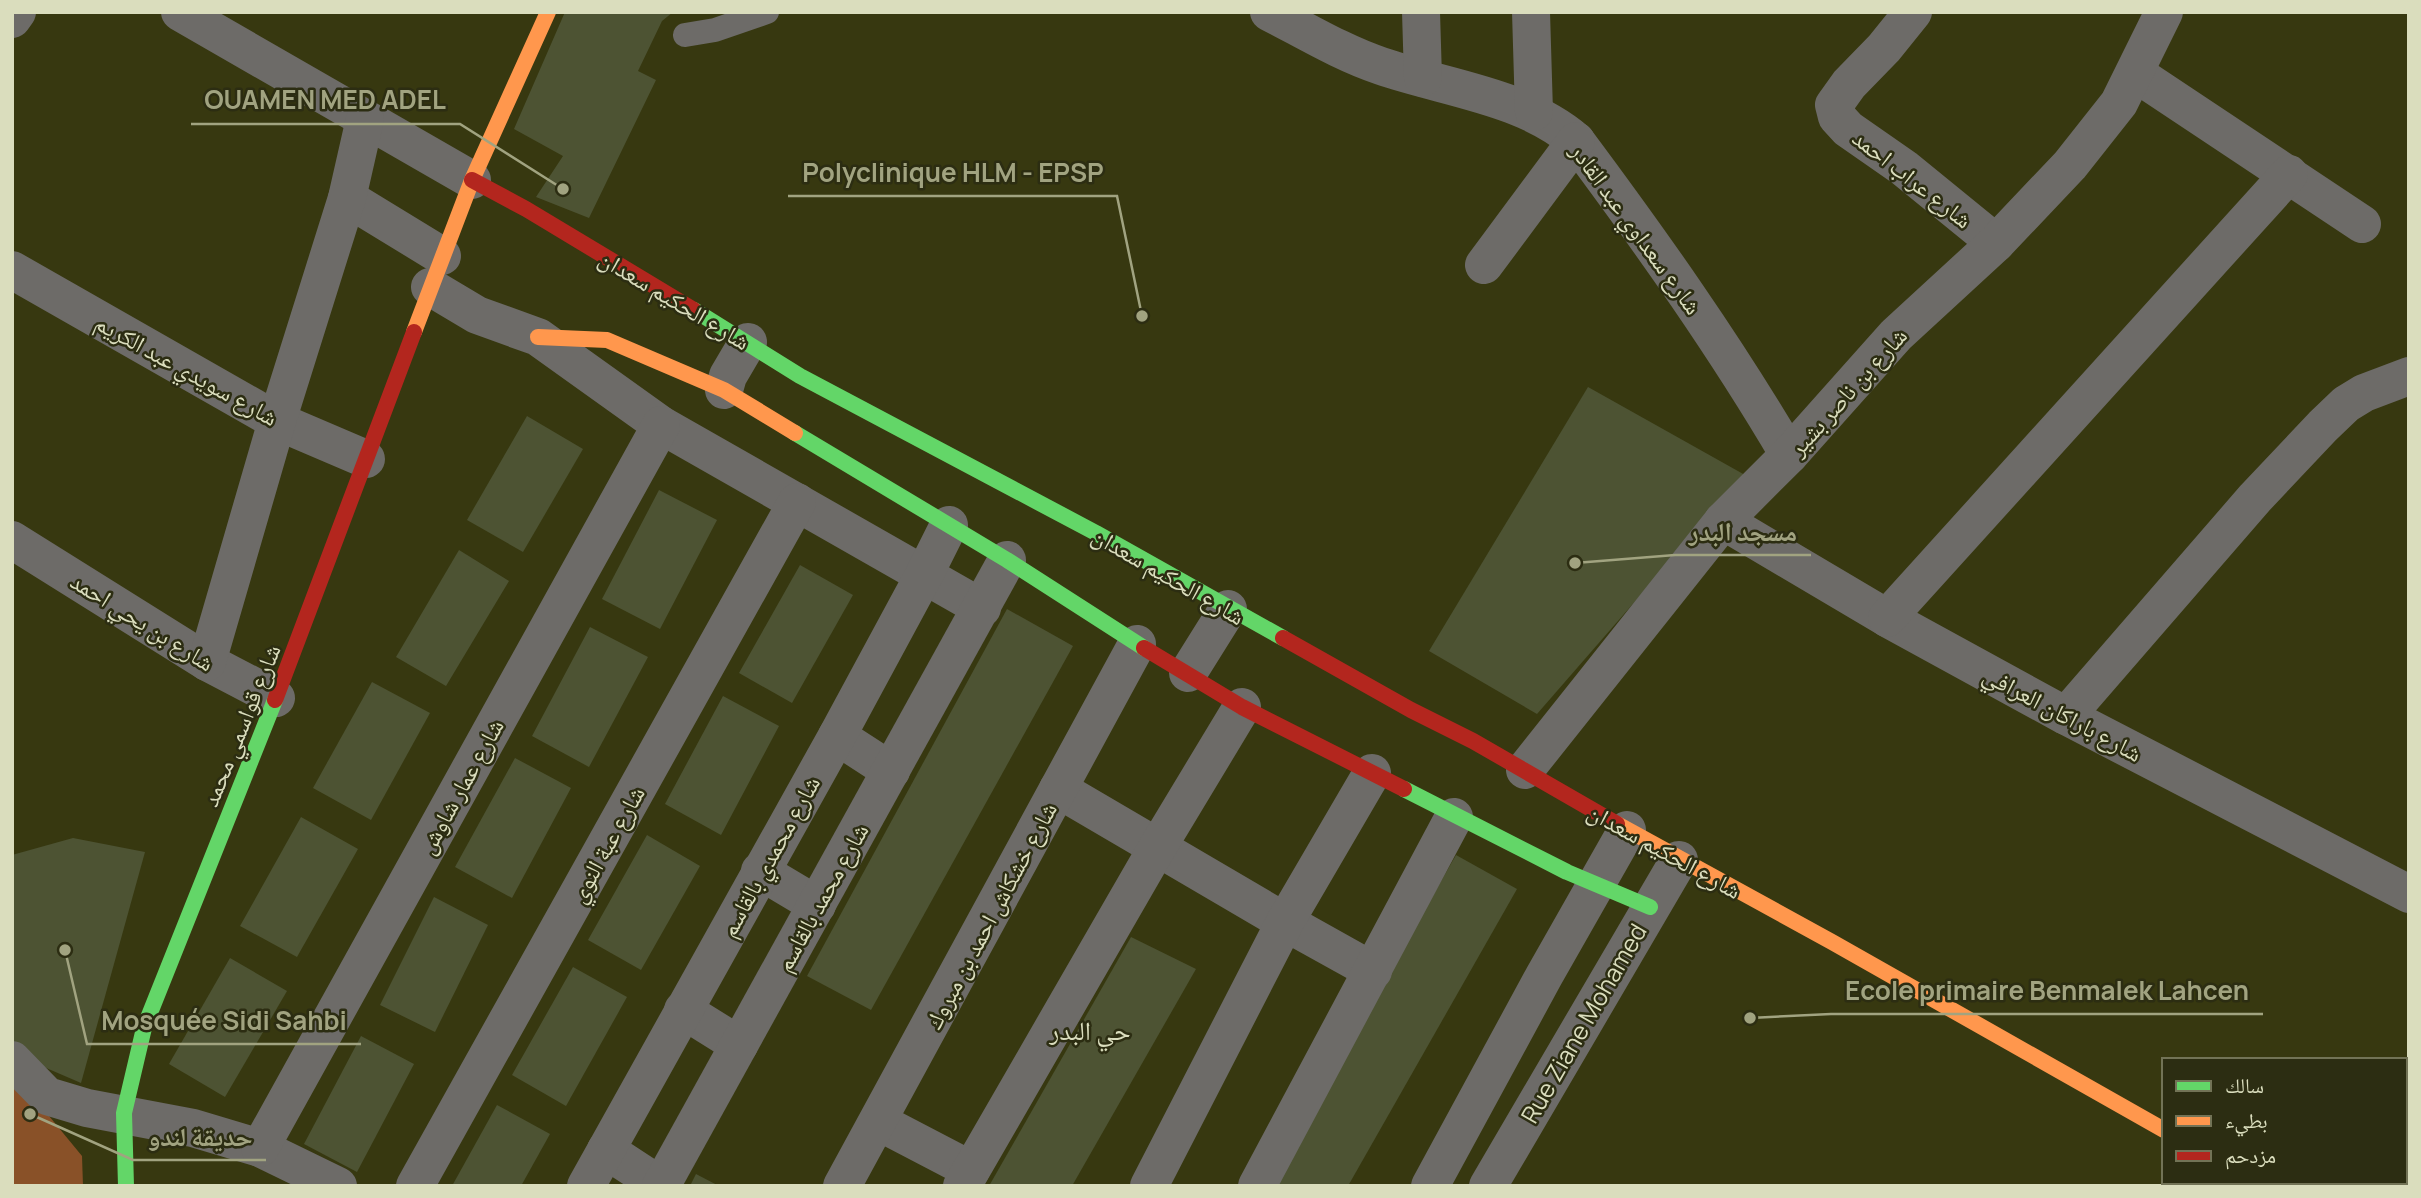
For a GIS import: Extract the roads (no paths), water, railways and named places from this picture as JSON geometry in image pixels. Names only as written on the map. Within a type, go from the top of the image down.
[{"type":"street","points":[[12,19],[16,12]]},
{"type":"street","name":"شارع الحكيم سعدان","points":[[180,12],[526,209],[800,376],[1096,533],[1411,710],[1473,741],[1679,860],[1832,942],[2162,1129]]},
{"type":"street","name":"شارع قواسمي محمد","points":[[126,1186],[124,1114],[144,1028],[276,698],[472,180],[548,12]]},
{"type":"street","name":"شارع سعداوي عبد القادر","points":[[1269,12],[1380,66],[1534,112],[1576,141],[1650,240],[1755,396],[1789,455]]},
{"type":"street","points":[[1421,12],[1423,78]]},
{"type":"street","points":[[1531,12],[1534,112]]},
{"type":"street","name":"شارع عراب احمد","points":[[1913,12],[1884,48],[1849,84],[1834,105],[1837,117],[1848,129],[1904,168],[1996,243]]},
{"type":"street","name":"شارع بن ناصر بشير","points":[[1525,770],[1723,522],[1789,455],[1896,335],[1996,243],[2070,165],[2119,103],[2164,12]]},
{"type":"street","points":[[2135,73],[2362,224]]},
{"type":"street","points":[[207,662],[277,421],[347,198],[365,119]]},
{"type":"street","points":[[1484,265],[1576,141]]},
{"type":"street","points":[[1887,618],[2289,174]]},
{"type":"street","points":[[347,198],[436,272],[477,315],[538,337],[661,425],[982,608]]},
{"type":"street","name":"شارع سويدي عبد الكريم","points":[[12,270],[277,421],[366,459]]},
{"type":"street","points":[[538,337],[607,340],[724,390],[1007,560],[1137,644],[1242,707],[1454,817],[1594,884],[1650,907]]},
{"type":"street","points":[[724,390],[728,376],[747,342]]},
{"type":"street","points":[[2066,716],[2255,498],[2323,426],[2346,404],[2364,393],[2409,376]]},
{"type":"street","name":"شارع عمار شاوش","points":[[260,1149],[661,425]]},
{"type":"street","name":"شارع عبة النوي","points":[[415,1186],[797,502]]},
{"type":"street","name":"شارع باراكان العرافي","points":[[1723,522],[1887,618],[2066,716],[2409,894]]},
{"type":"street","name":"شارع محمدي بالقاسم","points":[[586,1186],[837,736],[949,525]]},
{"type":"street","name":"شارع بن يحي احمد","points":[[12,540],[207,662],[276,698]]},
{"type":"street","name":"شارع محمد بالقاسم","points":[[661,1186],[1007,560]]},
{"type":"street","points":[[1188,673],[1228,609]]},
{"type":"street","name":"شارع خشكاش احمد بن مبروك","points":[[842,1186],[1137,644]]},
{"type":"street","points":[[879,1122],[966,1178],[1242,707]]},
{"type":"street","points":[[837,736],[891,771]]},
{"type":"street","points":[[1149,1186],[1285,922],[1372,773]]},
{"type":"street","points":[[1058,789],[1373,971]]},
{"type":"street","points":[[1257,1186],[1454,817]]},
{"type":"street","points":[[1430,1186],[1594,884],[1627,830]]},
{"type":"street","name":"Rue Ziane Mohamed","points":[[1488,1186],[1679,860]]},
{"type":"street","points":[[760,871],[817,905]]},
{"type":"street","points":[[683,1010],[739,1045]]},
{"type":"street","points":[[12,1060],[47,1096],[87,1108],[193,1128],[260,1149],[338,1186]]},
{"type":"street","points":[[606,1150],[661,1186]]},
{"type":"lane","points":[[685,35],[715,30],[766,12]]},
{"type":"place","name":"OUAMEN MED ADEL","points":[[563,189]]},
{"type":"place","name":"Polyclinique HLM - EPSP","points":[[1142,316]]},
{"type":"place","name":"مسجد البدر","points":[[1575,563]]},
{"type":"place","name":"Mosquée Sidi Sahbi","points":[[65,950]]},
{"type":"place","name":"Ecole primaire Benmalek Lahcen","points":[[1750,1018]]},
{"type":"place","name":"حديقة لندو","points":[[30,1114]]},
{"type":"district","name":"حي البدر","points":[[1090,1030]]}]
